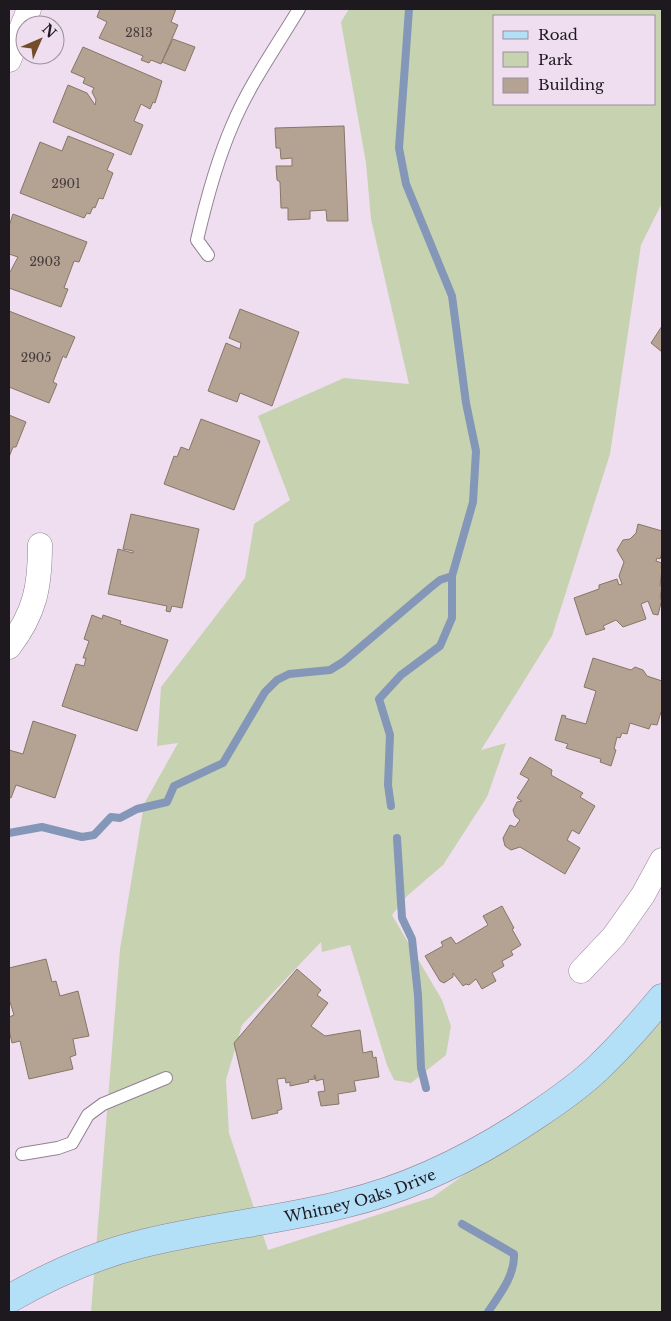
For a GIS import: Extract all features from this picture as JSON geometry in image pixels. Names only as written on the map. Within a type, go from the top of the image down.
[{"type":"street","points":[[9,60],[29,9]]},
{"type":"street","points":[[9,647],[20,632],[34,603],[40,575],[40,545]]},
{"type":"street","points":[[581,971],[614,936],[643,895],[662,860]]},
{"type":"street","name":"Whitney Oaks Drive","points":[[9,1299],[35,1284],[140,1244],[346,1204],[387,1192],[425,1177],[466,1158],[507,1135],[556,1102],[597,1069],[638,1027],[662,998]]},
{"type":"lane","points":[[208,255],[197,240],[207,197],[219,159],[232,124],[250,90],[299,9]]},
{"type":"lane","points":[[22,1154],[58,1148],[72,1143],[88,1116],[103,1104],[166,1078]]},
{"type":"green space","points":[[349,9],[662,9],[662,203],[641,245],[610,454],[552,636],[481,750],[506,743],[487,797],[443,865],[407,896],[392,915],[442,1000],[451,1026],[446,1055],[411,1083],[394,1080],[387,1065],[350,945],[322,952],[321,942],[242,1025],[226,1080],[229,1133],[268,1250],[433,1197],[576,1095],[662,996],[662,1312],[91,1312],[120,949],[144,804],[178,743],[157,746],[161,687],[245,578],[254,524],[290,500],[258,416],[344,378],[409,384],[371,219],[366,163],[341,22]]},
{"type":"building","points":[[100,9],[176,9],[171,22],[178,25],[161,64],[151,60],[149,63],[141,60],[143,56],[99,38],[107,22],[97,17]]},
{"type":"building","points":[[173,39],[195,47],[185,71],[162,62]]},
{"type":"building","points":[[83,47],[162,81],[155,103],[153,102],[150,109],[141,104],[134,121],[143,125],[131,155],[53,122],[68,85],[87,93],[95,105],[96,100],[92,92],[94,88],[83,83],[85,78],[71,72]]},
{"type":"building","points":[[344,126],[348,221],[327,221],[326,210],[310,211],[310,219],[288,220],[288,208],[281,208],[280,182],[277,180],[276,166],[292,166],[292,158],[281,159],[280,148],[276,148],[275,128]]},
{"type":"building","points":[[68,136],[114,154],[107,170],[113,173],[103,199],[99,198],[95,208],[93,207],[90,214],[87,213],[84,218],[20,193],[40,142],[62,151]]},
{"type":"building","points":[[13,214],[87,242],[79,262],[74,261],[64,288],[68,289],[61,307],[9,288],[9,274],[18,257],[9,254],[9,226]]},
{"type":"building","points":[[240,309],[299,332],[272,406],[240,393],[237,402],[208,391],[226,343],[240,349],[241,343],[229,338]]},
{"type":"building","points":[[9,311],[75,337],[66,358],[63,356],[53,382],[57,384],[49,403],[9,387]]},
{"type":"building","points":[[662,326],[662,352],[651,343]]},
{"type":"building","points":[[9,415],[26,422],[16,447],[13,447],[9,457]]},
{"type":"building","points":[[201,419],[260,441],[234,510],[164,484],[174,456],[177,457],[181,447],[189,450]]},
{"type":"building","points":[[131,514],[199,529],[182,608],[172,606],[170,612],[166,611],[167,606],[108,594],[118,549],[133,553],[133,551],[123,549]]},
{"type":"building","points":[[638,524],[662,531],[662,552],[660,559],[657,558],[656,561],[662,563],[660,599],[662,599],[658,615],[653,614],[648,601],[641,604],[646,619],[623,627],[616,620],[603,626],[605,629],[586,635],[574,598],[599,589],[599,585],[617,579],[619,585],[622,584],[619,576],[624,562],[617,550],[623,540],[630,539],[636,533]]},
{"type":"building","points":[[92,615],[102,619],[103,615],[121,621],[120,624],[168,640],[137,731],[62,706],[76,664],[84,666],[86,658],[83,658],[89,641],[84,639]]},
{"type":"building","points":[[593,658],[631,670],[635,667],[643,670],[647,676],[662,681],[662,712],[657,725],[651,724],[649,729],[630,723],[627,734],[622,733],[620,738],[617,737],[614,749],[616,750],[611,766],[600,762],[601,759],[566,748],[568,744],[555,740],[562,715],[566,716],[565,718],[586,724],[596,691],[584,687]]},
{"type":"building","points":[[33,721],[76,735],[55,798],[16,785],[11,798],[9,797],[9,750],[23,754]]},
{"type":"building","points":[[530,757],[552,770],[551,775],[583,793],[580,797],[595,806],[579,834],[572,830],[567,840],[580,848],[565,874],[520,847],[511,850],[505,846],[503,838],[510,825],[515,827],[520,820],[515,816],[513,810],[517,802],[522,801],[517,798],[529,779],[520,774]]},
{"type":"building","points":[[502,906],[521,945],[511,951],[513,955],[502,961],[504,966],[492,973],[496,981],[482,989],[476,979],[469,985],[463,986],[453,973],[453,977],[444,983],[440,981],[425,956],[443,946],[441,942],[451,937],[456,944],[488,925],[483,916]]},
{"type":"building","points":[[46,959],[52,982],[56,981],[60,996],[78,991],[89,1036],[73,1039],[76,1055],[70,1057],[73,1069],[29,1079],[20,1041],[12,1043],[9,1030],[9,1017],[14,1015],[9,1002],[9,968]]},
{"type":"building","points":[[297,969],[321,990],[317,995],[328,1003],[311,1026],[325,1036],[360,1030],[363,1053],[372,1051],[373,1058],[376,1057],[379,1077],[354,1081],[356,1091],[338,1094],[339,1104],[321,1106],[318,1092],[325,1091],[323,1079],[316,1081],[315,1075],[315,1079],[308,1080],[309,1082],[290,1086],[290,1082],[286,1083],[285,1078],[277,1079],[282,1109],[277,1111],[278,1113],[252,1119],[234,1043]]},
{"type":"waterway","points":[[9,833],[42,827],[82,837],[94,835],[111,817],[120,818],[137,809],[167,802],[174,786],[223,763],[265,692],[277,680],[289,674],[330,670],[343,662],[440,580],[452,576],[473,502],[476,451],[466,403],[452,296],[406,184],[399,148],[409,9]]},
{"type":"waterway","points":[[391,806],[388,785],[390,735],[379,699],[401,675],[440,646],[452,618],[452,576]]},
{"type":"waterway","points":[[397,838],[402,918],[412,939],[418,995],[421,1068],[426,1088]]},
{"type":"waterway","points":[[462,1224],[514,1254],[514,1262],[509,1278],[488,1312]]}]
